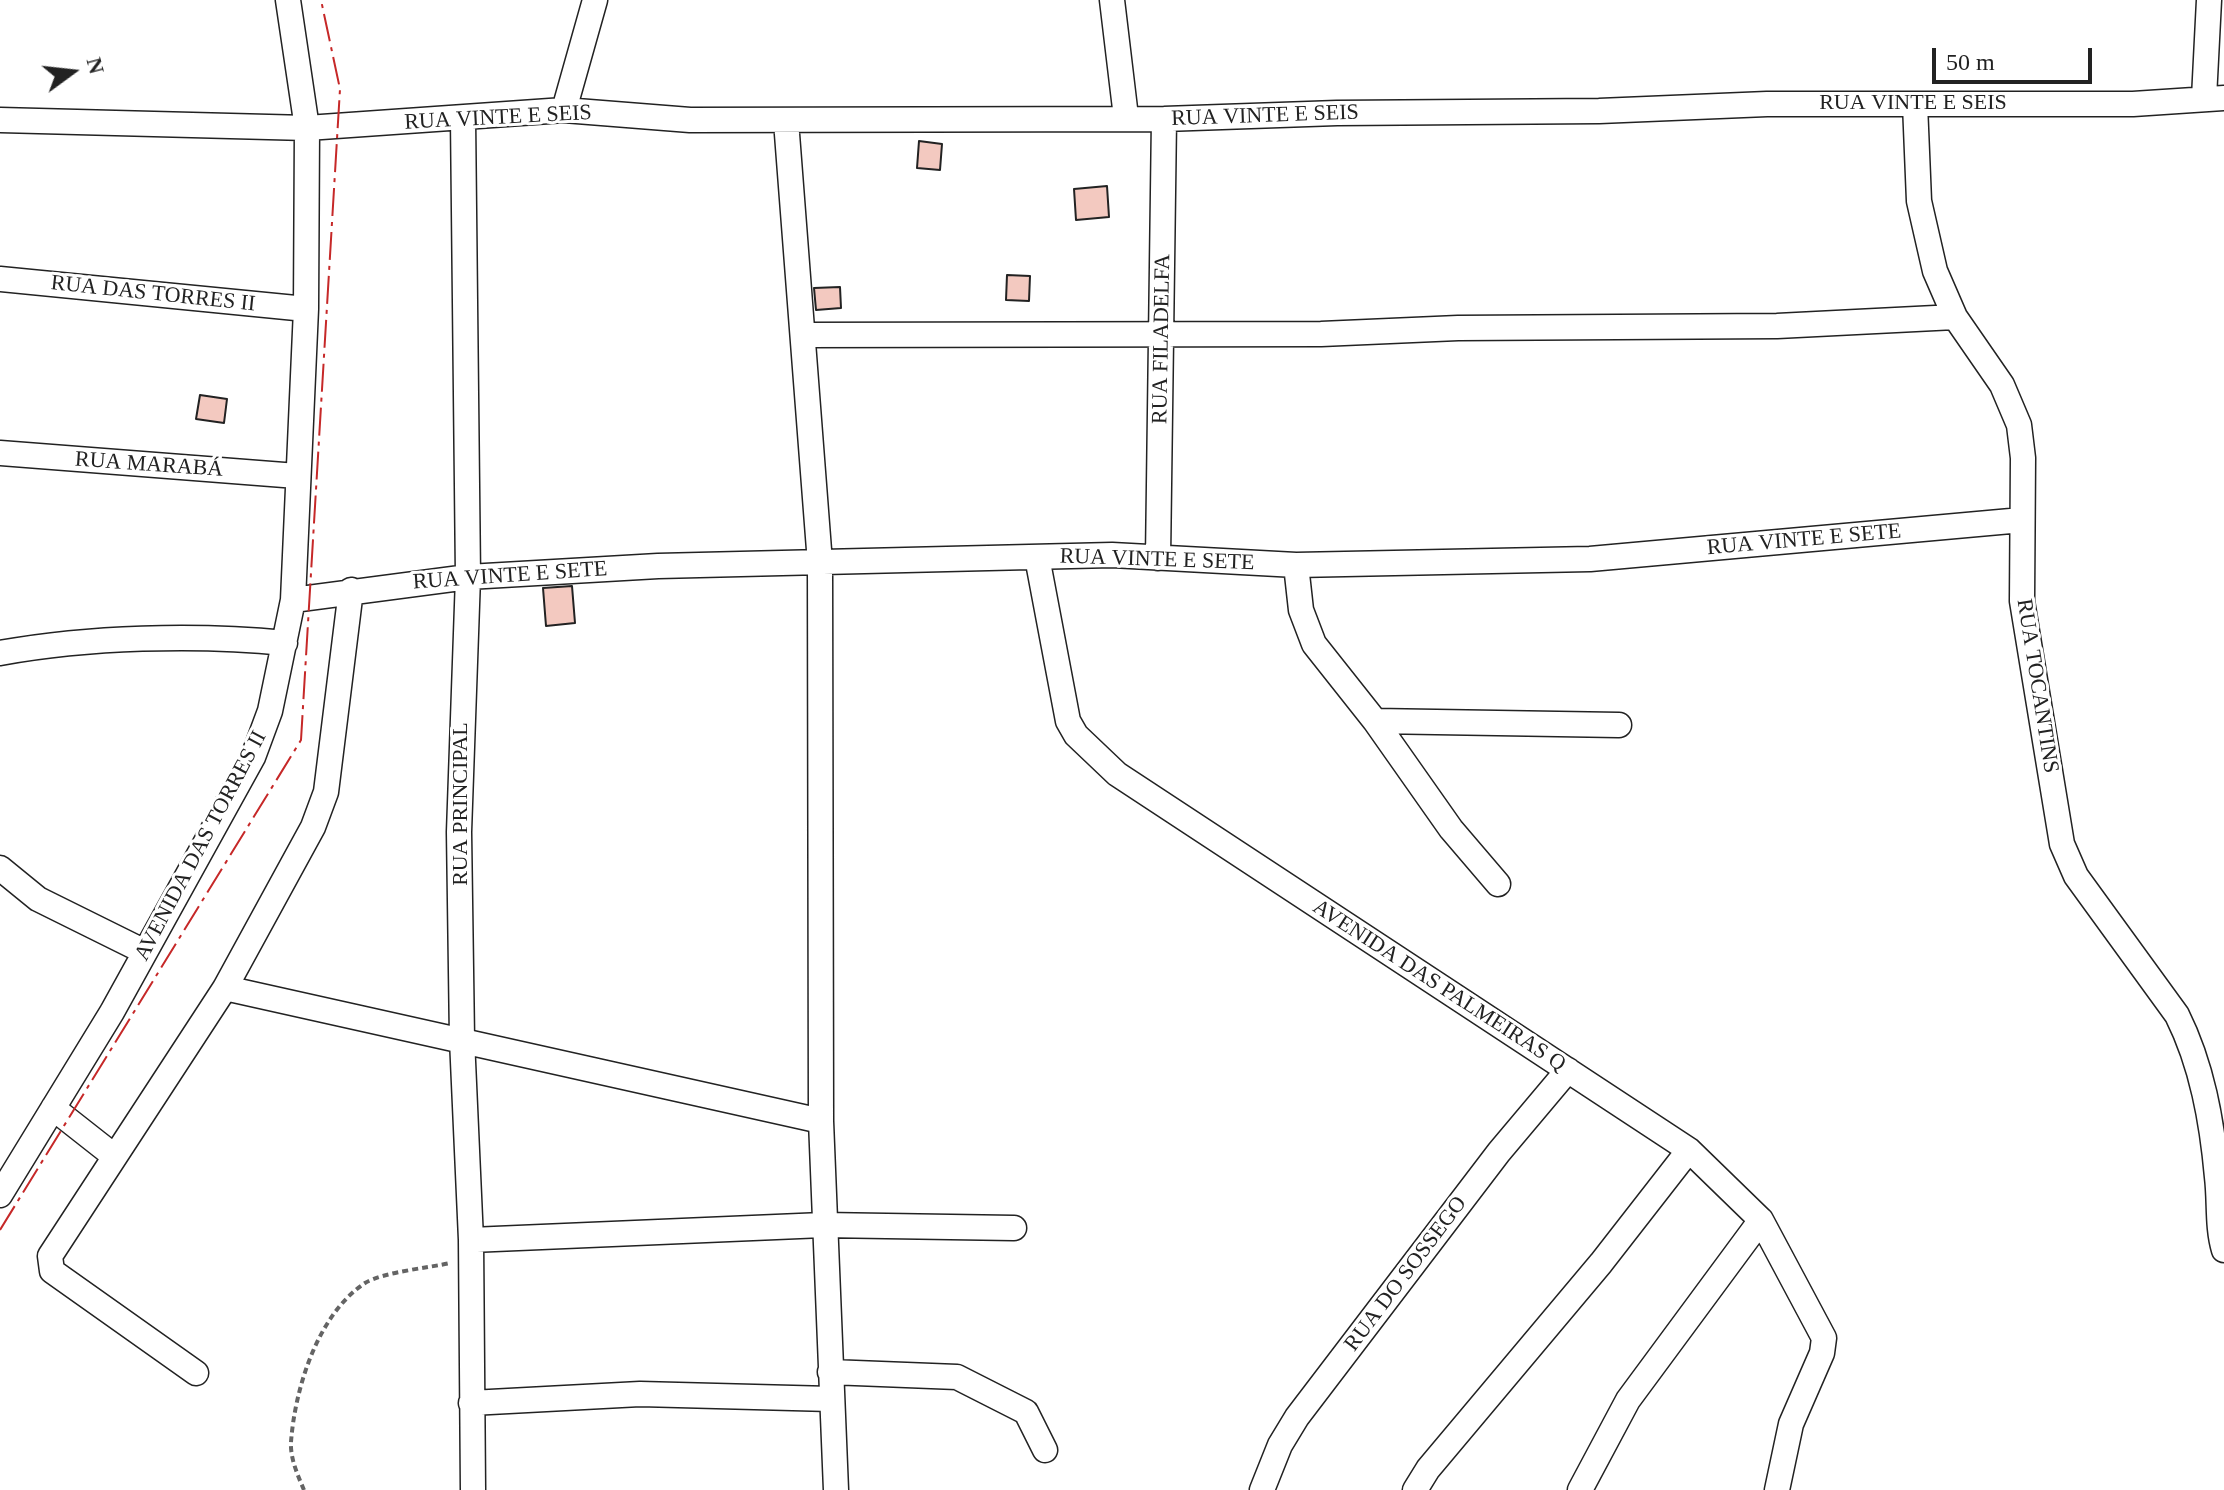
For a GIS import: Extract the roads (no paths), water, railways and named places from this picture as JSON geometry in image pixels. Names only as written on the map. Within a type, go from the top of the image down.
[{"type":"street","name":"AVENIDA DAS TORRES II","points":[[0,1195],[112,1012],[253,757],[270,711],[293,600],[306,309],[307,128],[288,0]]},
{"type":"street","points":[[564,110],[595,0]]},
{"type":"street","points":[[1112,0],[1126,117]]},
{"type":"street","points":[[2209,0],[2216,101]]},
{"type":"street","name":"RUA VINTE E SEIS","points":[[0,120],[307,128],[564,110],[690,120],[1164,119],[1337,113],[1599,111],[1767,104],[2133,104],[2216,101]]},
{"type":"street","name":"RUA TOCANTINS","points":[[1915,104],[1919,201],[1926,242],[1955,317],[2013,404],[2023,458],[2022,601],[2062,844],[2076,876],[2177,1015],[2188,1036],[2204,1090],[2215,1144],[2224,1250]]},
{"type":"street","name":"RUA PRINCIPAL","points":[[463,118],[468,577],[459,832],[462,1039],[471,1249],[473,1490]]},
{"type":"street","name":"RUA FILADELFA","points":[[1158,558],[1164,332],[1164,119]]},
{"type":"street","points":[[786,121],[820,563],[821,1121],[836,1490]]},
{"type":"street","name":"RUA DAS TORRES II","points":[[0,279],[306,309]]},
{"type":"street","points":[[803,335],[1321,334],[1458,328],[1777,326],[1955,317]]},
{"type":"street","name":"RUA MARABÁ","points":[[0,453],[297,476]]},
{"type":"street","name":"RUA VINTE E SETE","points":[[293,600],[468,577],[658,566],[1112,555],[1296,565],[1590,559],[2022,520]]},
{"type":"street","name":"AVENIDA DAS PALMEIRAS Q","points":[[1037,557],[1068,721],[1089,749],[1117,774],[1689,1150],[1761,1220],[1824,1338],[1822,1353],[1791,1424],[1777,1490]]},
{"type":"street","points":[[1296,565],[1301,610],[1314,644],[1375,721],[1451,829],[1498,884]]},
{"type":"street","points":[[196,1373],[52,1271],[50,1256],[225,988],[313,827],[326,792],[351,590]]},
{"type":"street","points":[[0,653],[170,638],[235,638],[285,643]]},
{"type":"street","points":[[1375,721],[1619,725]]},
{"type":"street","points":[[0,868],[38,899],[145,952]]},
{"type":"street","points":[[225,988],[821,1121]]},
{"type":"street","name":"RUA DO SOSSEGO","points":[[1262,1490],[1280,1445],[1297,1417],[1499,1152],[1568,1070]]},
{"type":"street","points":[[53,1108],[114,1156]]},
{"type":"street","points":[[1415,1490],[1428,1469],[1601,1263],[1689,1150]]},
{"type":"street","points":[[1580,1490],[1628,1400],[1761,1220]]},
{"type":"street","points":[[471,1249],[823,1225],[1014,1228]]},
{"type":"street","points":[[830,1372],[957,1377],[1026,1412],[1045,1450]]},
{"type":"street","points":[[471,1403],[640,1394],[831,1399]]}]
